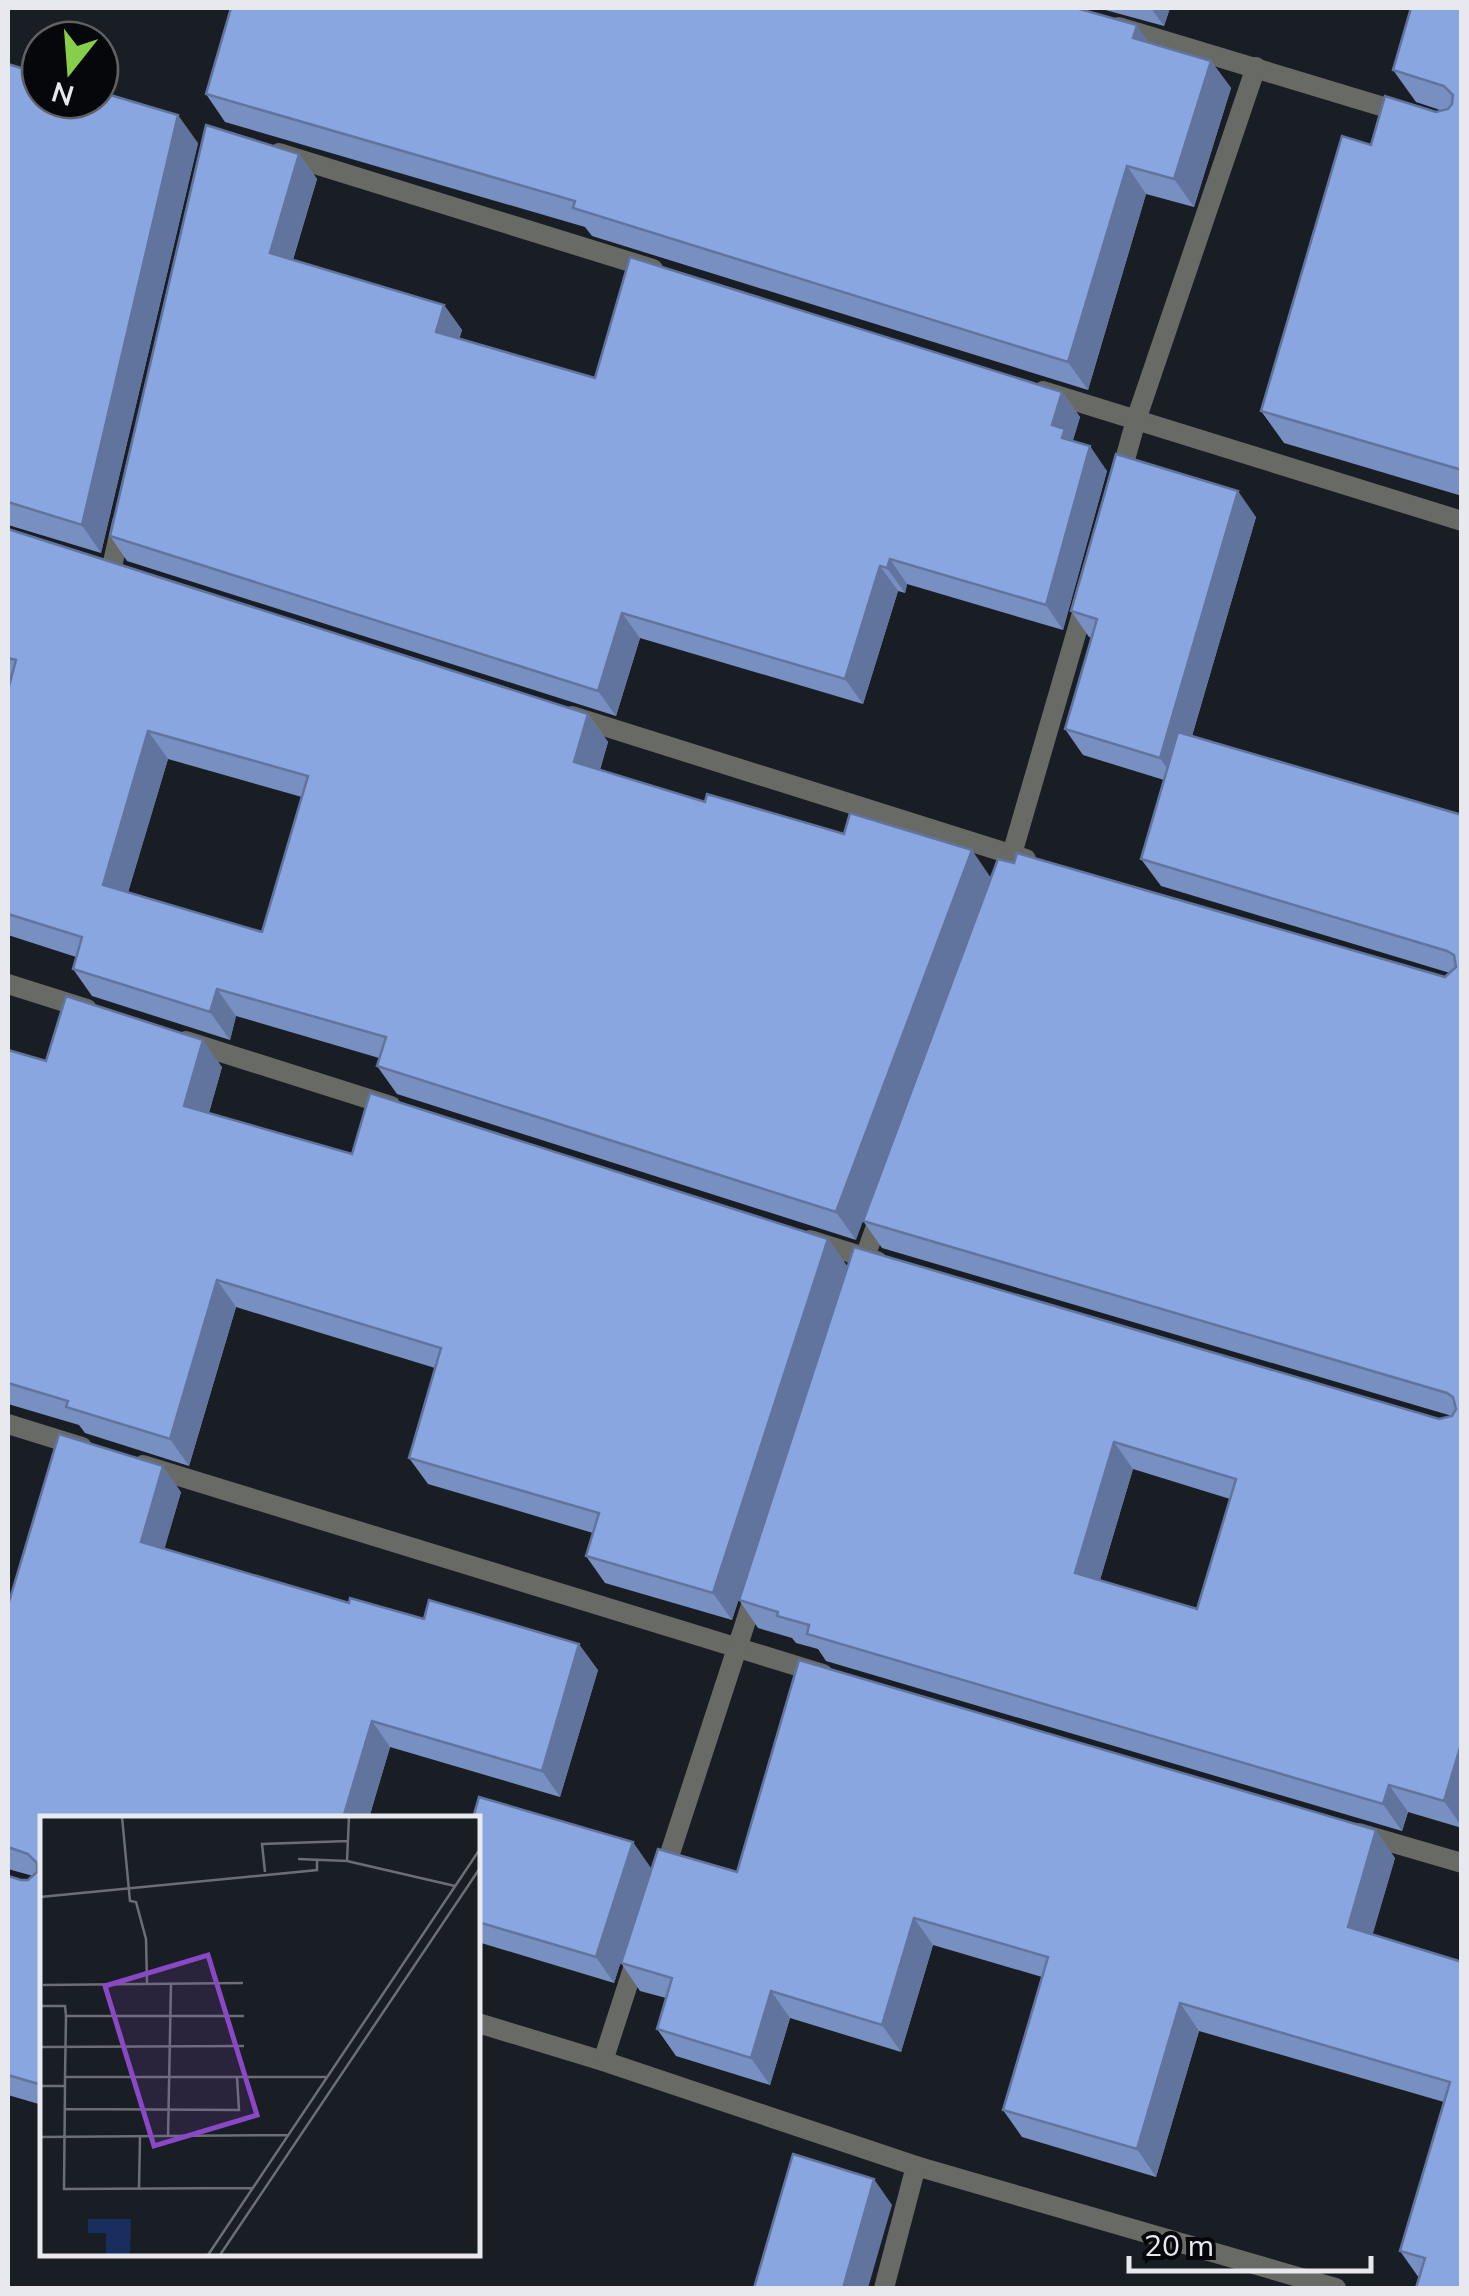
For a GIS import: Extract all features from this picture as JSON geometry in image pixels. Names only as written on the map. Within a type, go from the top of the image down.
[{"type":"street","points":[[1106,24],[1424,120]]},
{"type":"street","points":[[1115,496],[1136,420],[1256,67]]},
{"type":"street","points":[[252,144],[666,274]]},
{"type":"street","points":[[1023,385],[1462,521]]},
{"type":"street","points":[[112,571],[129,495]]},
{"type":"street","points":[[994,910],[1014,856],[1094,572]]},
{"type":"street","points":[[544,707],[1052,867]]},
{"type":"street","points":[[8,984],[103,1014]]},
{"type":"street","points":[[160,1032],[408,1111]]},
{"type":"street","points":[[852,1294],[892,1184]]},
{"type":"street","points":[[788,1233],[902,1268]]},
{"type":"street","points":[[8,1424],[851,1682]]},
{"type":"street","points":[[658,1892],[761,1574]]},
{"type":"street","points":[[1347,1830],[1462,1864]]},
{"type":"street","points":[[603,2061],[646,1930]]},
{"type":"street","points":[[480,2024],[916,2166],[1336,2288]]},
{"type":"street","points":[[884,2288],[916,2166]]},
{"type":"building","points":[[231,8],[1076,8],[1137,25],[1133,38],[1211,61],[1174,179],[1127,166],[1068,362],[573,208],[575,201],[206,94]]},
{"type":"building","points":[[1411,8],[1462,8],[1462,470],[1261,411],[1342,136],[1371,145],[1385,96],[1436,112],[1452,104],[1453,95],[1444,86],[1393,70]]},
{"type":"building","points":[[8,64],[20,68],[20,120],[120,120],[120,98],[178,115],[82,525],[8,502]]},
{"type":"building","points":[[206,125],[299,154],[270,253],[444,305],[436,332],[595,378],[630,257],[1062,392],[1052,425],[1065,429],[1062,438],[1090,446],[1046,605],[890,559],[887,568],[880,566],[845,679],[622,613],[598,691],[110,536]]},
{"type":"building","points":[[1116,454],[1238,491],[1160,758],[1065,729],[1097,619],[1071,611]]},
{"type":"building","points":[[8,529],[588,714],[574,762],[705,802],[707,794],[844,834],[850,813],[972,850],[836,1212],[377,1066],[386,1037],[217,989],[210,1012],[73,969],[82,937],[8,914],[8,690],[16,660],[8,658]],"holes":[[[148,731],[308,776],[262,932],[103,885]]]},
{"type":"building","points":[[1178,732],[1462,815],[1462,1741],[1444,1801],[1389,1785],[1383,1804],[807,1634],[809,1625],[739,1600],[854,1247],[1439,1419],[1452,1416],[1456,1409],[1453,1397],[1447,1393],[863,1221],[998,859],[1014,863],[1017,853],[1445,977],[1456,967],[1454,955],[1447,951],[1141,859]],"holes":[[[1114,1442],[1236,1479],[1197,1609],[1075,1573]]]},
{"type":"building","points":[[66,996],[203,1040],[184,1106],[352,1154],[370,1093],[828,1239],[713,1593],[586,1556],[599,1513],[409,1458],[441,1348],[217,1280],[170,1439],[66,1407],[68,1401],[8,1383],[8,1050],[46,1061]]},
{"type":"building","points":[[59,1434],[163,1466],[141,1542],[349,1603],[350,1598],[424,1619],[429,1600],[579,1644],[542,1771],[372,1721],[344,1816],[40,1816],[40,2084],[8,2075],[8,1876],[28,1880],[37,1872],[37,1863],[28,1854],[8,1847],[9,1602]]},
{"type":"building","points":[[799,1660],[1376,1830],[1348,1927],[1462,1962],[1462,2288],[1416,2288],[1425,2258],[1400,2251],[1450,2082],[1180,2003],[1137,2149],[1003,2110],[1048,1957],[914,1918],[882,2025],[771,1991],[751,2058],[657,2029],[672,1978],[621,1963],[658,1849],[737,1872]]},
{"type":"building","points":[[479,1797],[633,1842],[596,1957],[480,1923],[480,1816],[474,1816]]},
{"type":"building","points":[[793,2154],[874,2179],[843,2288],[754,2288]]}]
